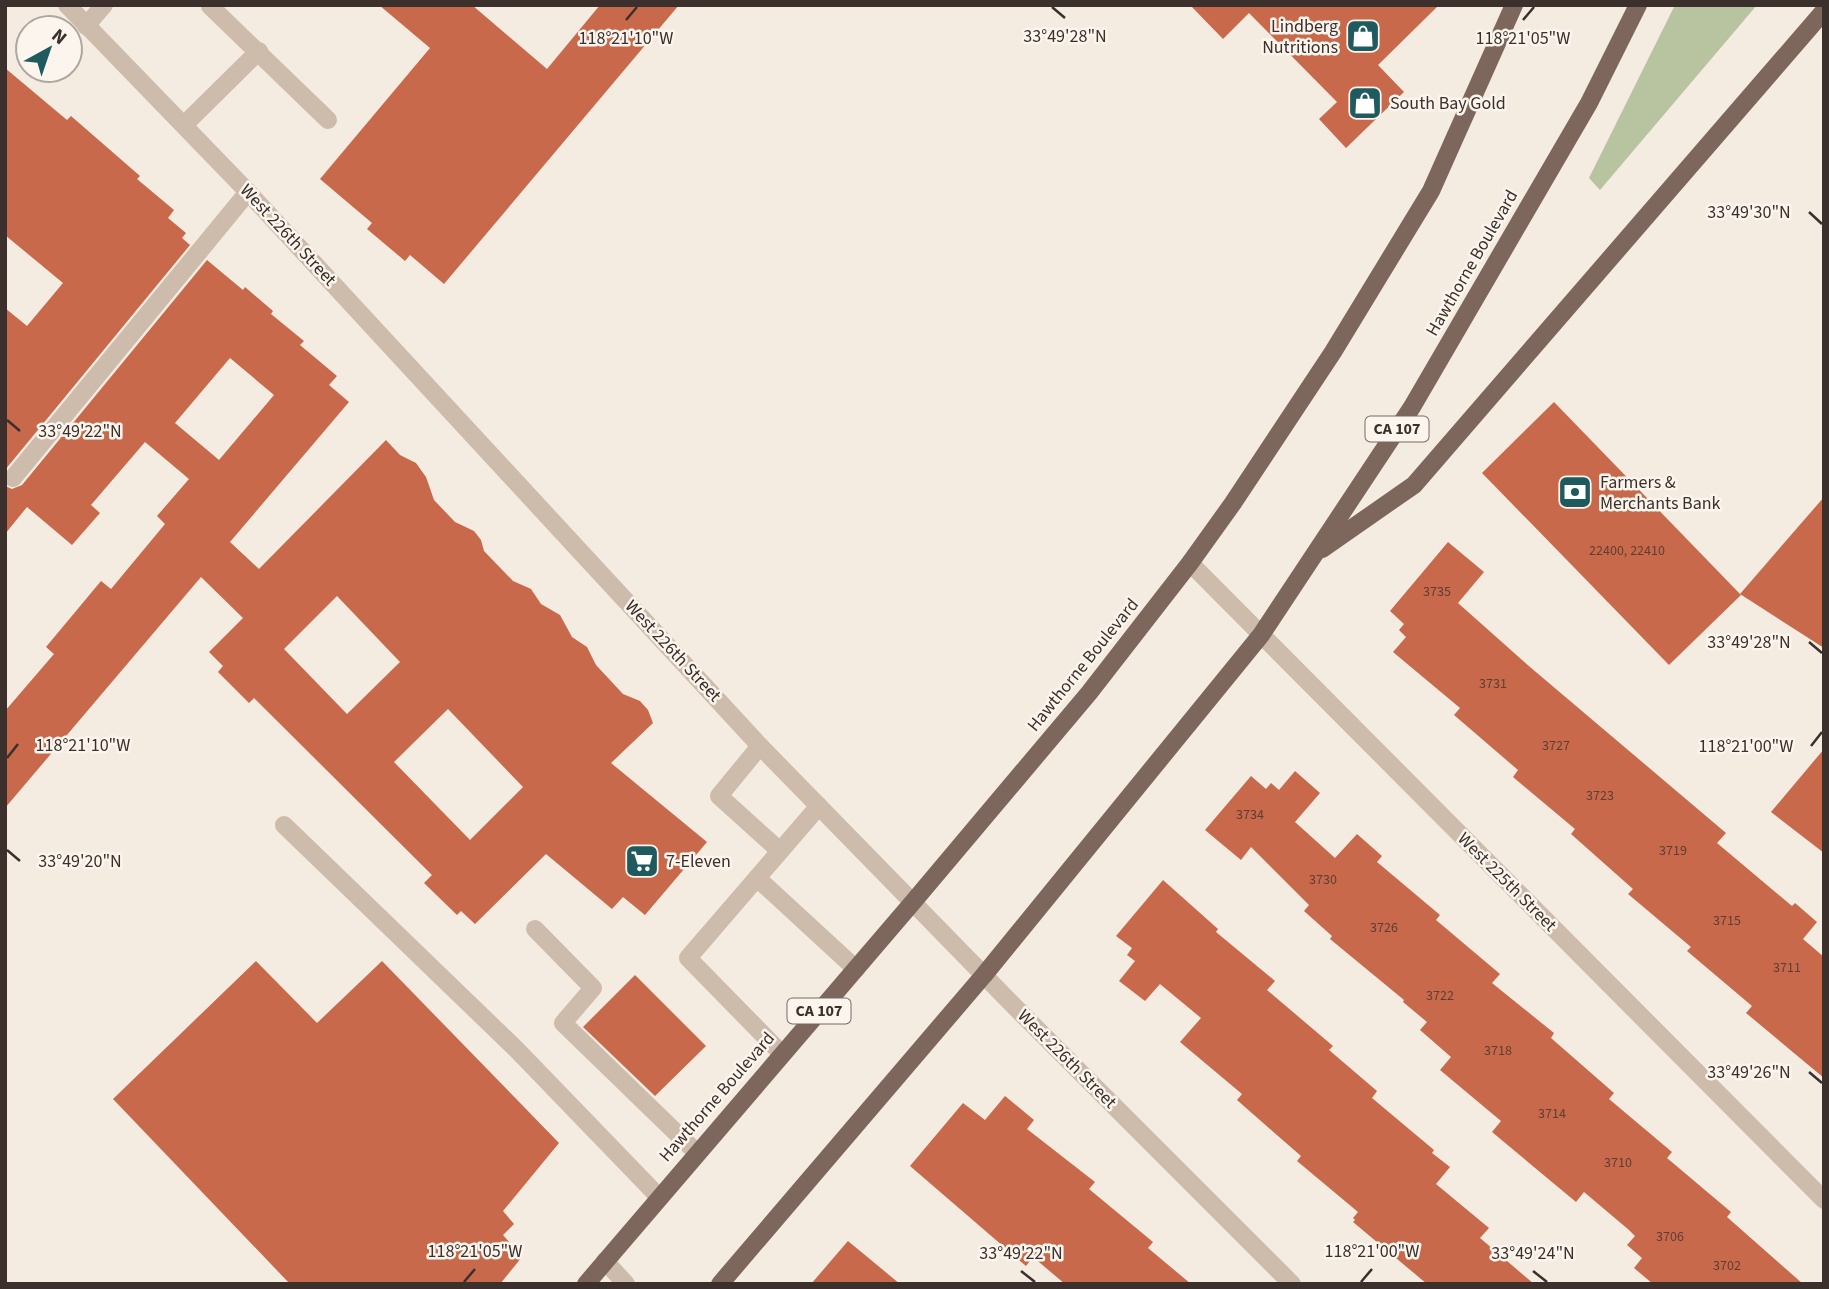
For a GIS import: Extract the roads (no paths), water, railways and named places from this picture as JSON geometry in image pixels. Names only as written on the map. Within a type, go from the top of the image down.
[{"type":"main road","name":"Hawthorne Boulevard","points":[[586,1284],[914,902],[1089,693],[1190,563],[1333,352],[1431,191],[1514,5]]},
{"type":"main road","name":"Hawthorne Boulevard","points":[[720,1284],[984,975],[1261,635],[1412,407],[1589,103],[1638,5]]},
{"type":"main road","points":[[1314,555],[1413,485],[1824,11]]},
{"type":"street","name":"West 226th Street","points":[[67,5],[248,192],[760,746],[1292,1284]]},
{"type":"street","points":[[86,26],[104,5]]},
{"type":"street","points":[[210,6],[328,120]]},
{"type":"street","points":[[184,125],[259,51]]},
{"type":"street","points":[[13,478],[248,192]]},
{"type":"street","name":"West 225th Street","points":[[1190,563],[1824,1200]]},
{"type":"street","points":[[760,746],[719,796],[779,851]]},
{"type":"street","points":[[782,1054],[688,958],[819,806]]},
{"type":"street","points":[[284,825],[517,1050],[659,1197]]},
{"type":"street","points":[[757,878],[856,969]]},
{"type":"street","points":[[535,929],[593,988],[563,1023],[697,1153]]},
{"type":"street","points":[[604,1261],[626,1284]]},
{"type":"place","name":"Lindberg Nutritions","points":[[1363,36]]},
{"type":"place","name":"South Bay Gold","points":[[1365,103]]},
{"type":"place","name":"Farmers & Merchants Bank","points":[[1575,492]]},
{"type":"place","name":"7-Eleven","points":[[642,861]]}]
